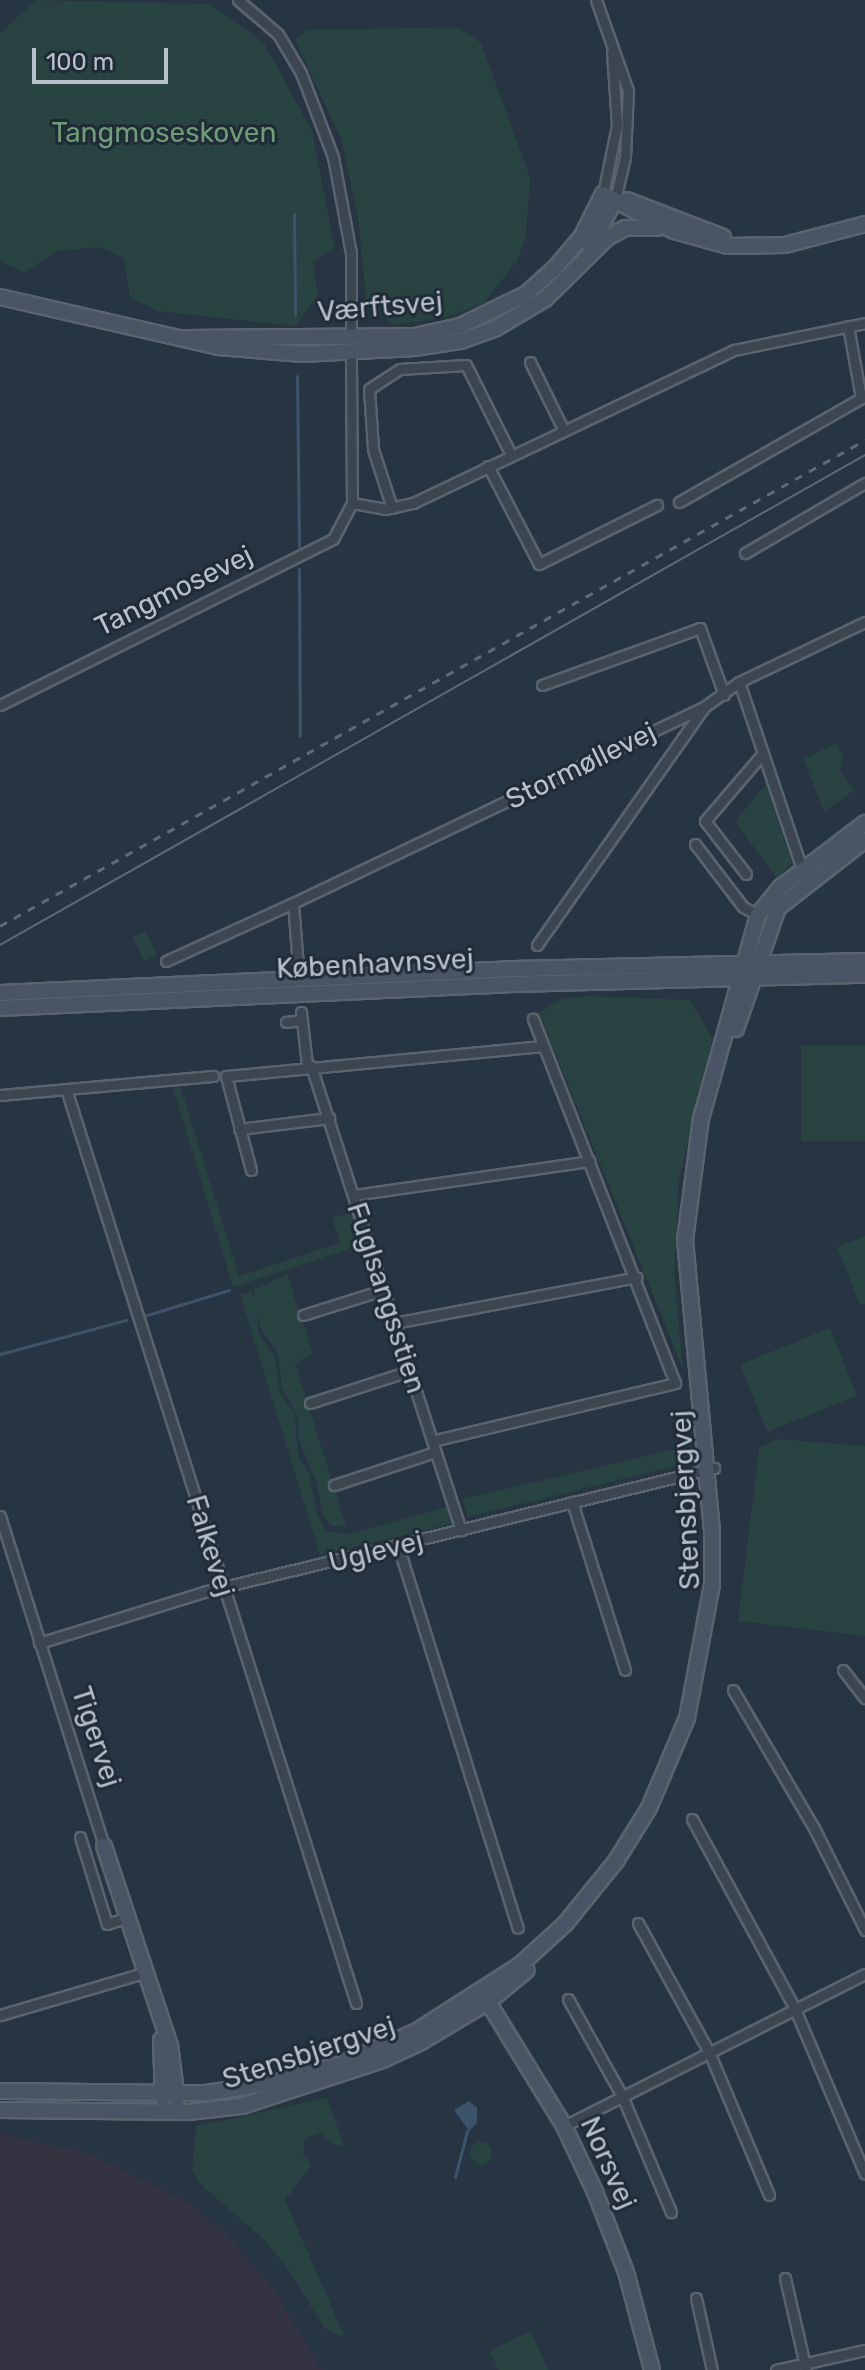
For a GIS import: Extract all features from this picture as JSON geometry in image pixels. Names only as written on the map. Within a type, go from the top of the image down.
[{"type":"street","points":[[238,0],[278,34],[301,73],[333,157],[351,253],[352,503],[392,508],[754,343],[865,323]]},
{"type":"street","points":[[596,0],[628,91],[625,157],[609,197]]},
{"type":"street","name":"Værftsvej","points":[[351,345],[414,336],[492,314],[526,294],[555,268],[609,197]]},
{"type":"street","name":"Værftsvej","points":[[609,197],[674,231]]},
{"type":"street","name":"Værftsvej","points":[[609,197],[758,245]]},
{"type":"street","name":"Værftsvej","points":[[586,255],[609,197]]},
{"type":"street","name":"Værftsvej","points":[[0,297],[254,351],[461,341],[496,328],[545,299],[586,255],[625,228],[674,231],[728,246],[814,239],[865,224]]},
{"type":"street","points":[[679,502],[861,398],[848,326]]},
{"type":"street","points":[[530,362],[563,429]]},
{"type":"street","points":[[392,508],[373,449],[369,389],[400,369],[466,365],[511,455]]},
{"type":"street","points":[[488,466],[539,564],[657,505]]},
{"type":"street","points":[[745,553],[865,483]]},
{"type":"street","name":"Tangmosevej","points":[[0,705],[322,548],[347,520],[352,503]]},
{"type":"street","name":"Stormøllevej","points":[[166,961],[704,707],[739,682],[865,622]]},
{"type":"street","points":[[542,685],[700,628],[724,695]]},
{"type":"street","points":[[739,682],[805,876]]},
{"type":"street","points":[[537,945],[704,707]]},
{"type":"street","points":[[674,721],[686,734]]},
{"type":"street","points":[[746,874],[705,821],[763,753]]},
{"type":"street","points":[[751,961],[758,915],[865,823]]},
{"type":"street","points":[[751,961],[778,908],[805,876],[865,840]]},
{"type":"street","points":[[695,844],[743,907],[758,915]]},
{"type":"street","points":[[293,903],[299,979]]},
{"type":"street","name":"Københavnsvej","points":[[0,993],[751,961],[865,961]]},
{"type":"street","name":"Stensbjergvej","points":[[0,2091],[242,2106],[370,2065],[485,1997],[594,1902],[656,1811],[694,1721],[715,1637],[720,1558],[695,1301],[698,1170],[751,961]]},
{"type":"street","name":"Københavnsvej","points":[[0,1008],[865,975]]},
{"type":"street","name":"Fuglsangsstien","points":[[286,1022],[302,1016],[309,1066],[329,1118],[461,1530]]},
{"type":"street","points":[[432,1441],[675,1383],[637,1277],[533,1019]]},
{"type":"street","points":[[251,1170],[226,1076],[544,1046]]},
{"type":"street","points":[[0,1095],[213,1076]]},
{"type":"street","name":"Falkevej","points":[[66,1089],[356,2003]]},
{"type":"street","points":[[239,1129],[329,1118]]},
{"type":"street","points":[[354,1195],[590,1161]]},
{"type":"street","points":[[394,1323],[637,1277]]},
{"type":"street","points":[[303,1315],[383,1290]]},
{"type":"street","points":[[310,1403],[409,1371]]},
{"type":"street","points":[[334,1485],[435,1452]]},
{"type":"street","name":"Uglevej","points":[[39,1643],[223,1588],[710,1468]]},
{"type":"street","points":[[572,1502],[625,1670]]},
{"type":"street","name":"Tigervej","points":[[0,1516],[126,1918],[170,2045],[170,2102]]},
{"type":"street","points":[[398,1546],[518,1928]]},
{"type":"street","points":[[843,1670],[865,1698]]},
{"type":"street","points":[[733,1690],[815,1830],[865,1930]]},
{"type":"street","points":[[692,1819],[794,2007],[865,2174]]},
{"type":"street","points":[[80,1837],[107,1924],[126,1918]]},
{"type":"street","points":[[638,1923],[709,2052],[769,2195]]},
{"type":"street","points":[[0,2015],[144,1973]]},
{"type":"street","points":[[564,2126],[794,2007],[865,1974]]},
{"type":"street","name":"Stensbjergvej","points":[[0,2110],[71,2110],[170,2102],[273,2083],[379,2050],[485,1997]]},
{"type":"street","name":"Norsvej","points":[[485,1997],[564,2126],[626,2272],[652,2370]]},
{"type":"street","points":[[568,1999],[623,2098],[671,2212]]},
{"type":"street","points":[[785,2278],[805,2367]]},
{"type":"street","points":[[696,2298],[712,2370]]},
{"type":"street","points":[[776,2370],[805,2367],[865,2350]]},
{"type":"shaded area","points":[[469,2101],[477,2108],[477,2123],[469,2131],[454,2110]]},
{"type":"shaded area","points":[[0,2134],[89,2153],[190,2203],[232,2240],[273,2288],[322,2370],[0,2370]]},
{"type":"green space","name":"Tangmoseskoven","points":[[36,0],[210,4],[264,43],[312,131],[335,249],[313,261],[318,296],[295,326],[157,311],[130,297],[124,258],[99,247],[59,251],[24,272],[0,262],[0,33]]},
{"type":"green space","points":[[457,27],[481,43],[530,177],[526,237],[517,261],[484,303],[446,317],[393,325],[366,299],[358,218],[341,139],[295,40],[307,30]]},
{"type":"green space","points":[[836,744],[843,755],[840,771],[854,790],[824,812],[803,759]]},
{"type":"green space","points":[[766,785],[792,863],[777,879],[735,821]]},
{"type":"green space","points":[[145,931],[157,955],[145,961],[133,937]]},
{"type":"green space","points":[[588,996],[689,1000],[713,1038],[679,1180],[674,1274],[683,1369],[539,1013],[562,999]]},
{"type":"green space","points":[[801,1045],[865,1045],[865,1141],[801,1141]]},
{"type":"green space","points":[[173,1088],[181,1088],[239,1276],[340,1243],[332,1218],[353,1212],[363,1244],[233,1287]]},
{"type":"green space","points":[[865,1236],[865,1304],[860,1305],[837,1247]]},
{"type":"green space","points":[[287,1274],[313,1354],[295,1363],[346,1526],[331,1526],[322,1515],[317,1484],[299,1440],[298,1417],[282,1387],[278,1353],[261,1330],[258,1314],[258,1331],[275,1357],[280,1393],[295,1415],[298,1455],[309,1473],[318,1516],[326,1531],[349,1534],[447,1507],[451,1524],[320,1555],[240,1294],[252,1292],[255,1298],[254,1290]]},
{"type":"green space","points":[[830,1328],[857,1396],[767,1432],[740,1364]]},
{"type":"green space","points":[[779,1439],[865,1446],[865,1636],[738,1621],[759,1447]]},
{"type":"green space","points":[[692,1445],[691,1462],[468,1517],[462,1499]]},
{"type":"green space","points":[[327,2098],[344,2145],[338,2147],[320,2133],[305,2138],[303,2155],[312,2165],[285,2200],[345,2337],[325,2329],[286,2266],[261,2237],[198,2182],[192,2170],[196,2126]]},
{"type":"green space","points":[[481,2142],[489,2145],[492,2153],[489,2161],[481,2164],[473,2161],[470,2153],[473,2145]]},
{"type":"green space","points":[[531,2331],[548,2370],[498,2370],[490,2350]]},
{"type":"waterway","points":[[294,214],[295,315]]},
{"type":"waterway","points":[[297,376],[299,547]]},
{"type":"waterway","points":[[299,569],[300,736]]},
{"type":"waterway","points":[[144,1316],[229,1290]]},
{"type":"waterway","points":[[0,1354],[126,1320]]},
{"type":"waterway","points":[[455,2177],[467,2131]]},
{"type":"tram line","points":[[0,945],[865,455]]},
{"type":"railway","points":[[0,926],[865,440]]}]
